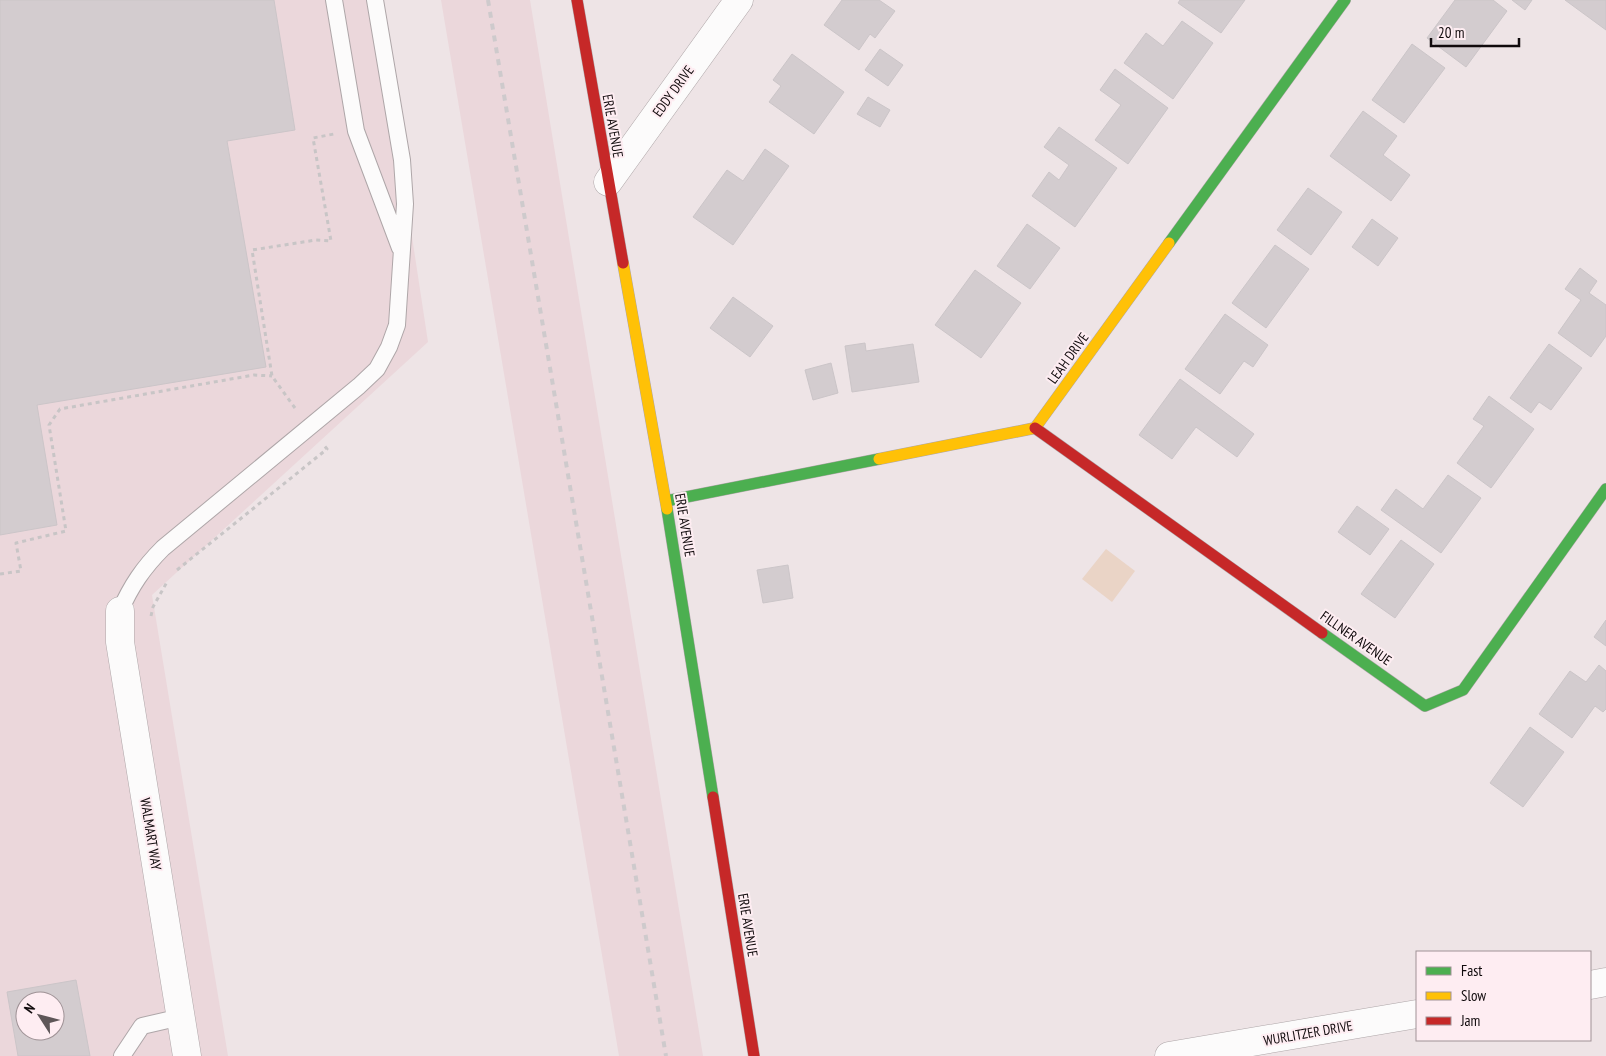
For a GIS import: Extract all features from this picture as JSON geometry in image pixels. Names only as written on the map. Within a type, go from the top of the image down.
[{"type":"street","name":"ERIE AVENUE","points":[[577,0],[666,501],[754,1056]]},
{"type":"street","name":"EDDY DRIVE","points":[[608,182],[739,0]]},
{"type":"street","name":"LEAH DRIVE","points":[[1035,428],[1345,0]]},
{"type":"street","name":"FILLNER AVENUE","points":[[1035,428],[1425,706],[1463,690],[1606,489]]},
{"type":"street","points":[[666,501],[1035,428]]},
{"type":"street","name":"WALMART WAY","points":[[120,612],[120,642],[187,1056]]},
{"type":"street","points":[[1591,985],[1606,982]]},
{"type":"street","name":"WURLITZER DRIVE","points":[[1169,1056],[1416,1014]]},
{"type":"lane","points":[[334,0],[356,131],[402,254]]},
{"type":"lane","points":[[120,612],[132,586],[145,566],[163,548],[326,414],[377,369],[389,347],[397,325],[405,204],[402,160],[375,0]]},
{"type":"lane","points":[[122,1056],[142,1026],[181,1017]]},
{"type":"path","points":[[298,413],[272,376],[252,250],[316,240],[331,241],[313,138],[342,133]]},
{"type":"path","points":[[0,574],[21,571],[16,542],[66,530],[49,425],[60,409],[254,375],[272,376]]},
{"type":"path","points":[[175,572],[327,449],[321,441]]},
{"type":"path","points":[[150,621],[152,607],[169,577]]},
{"type":"shaded area","points":[[0,0],[376,0],[428,342],[152,595],[228,1056],[0,1056]]},
{"type":"shaded area","points":[[441,0],[530,0],[703,1056],[619,1056]]},
{"type":"shaded area","points":[[1106,549],[1135,571],[1112,602],[1082,579]]},
{"type":"building","points":[[0,0],[274,0],[295,130],[227,141],[266,367],[37,405],[57,525],[0,535]]},
{"type":"building","points":[[842,0],[879,0],[895,11],[875,38],[870,34],[859,50],[824,25]]},
{"type":"building","points":[[1180,0],[1245,0],[1221,33],[1178,3]]},
{"type":"building","points":[[1455,0],[1493,0],[1507,11],[1466,67],[1427,38]]},
{"type":"building","points":[[1512,0],[1532,0],[1525,10]]},
{"type":"building","points":[[1565,0],[1606,0],[1606,30]]},
{"type":"building","points":[[1182,21],[1213,43],[1173,99],[1124,63],[1146,33],[1163,46]]},
{"type":"building","points":[[1412,44],[1445,68],[1404,123],[1372,100]]},
{"type":"building","points":[[880,49],[903,65],[888,86],[865,70]]},
{"type":"building","points":[[792,54],[844,92],[814,134],[769,102],[781,86],[773,80]]},
{"type":"building","points":[[1115,69],[1168,108],[1128,164],[1095,140],[1121,105],[1100,90]]},
{"type":"building","points":[[868,97],[890,110],[880,127],[857,114]]},
{"type":"building","points":[[1363,111],[1397,136],[1383,155],[1410,175],[1391,201],[1330,156]]},
{"type":"building","points":[[1059,127],[1117,168],[1075,227],[1032,196],[1049,172],[1059,180],[1069,165],[1044,147]]},
{"type":"building","points":[[765,149],[789,166],[733,245],[693,217],[727,170],[743,181]]},
{"type":"building","points":[[1308,188],[1342,212],[1311,255],[1277,230]]},
{"type":"building","points":[[1372,219],[1398,238],[1378,266],[1352,247]]},
{"type":"building","points":[[1027,224],[1060,248],[1030,289],[997,266]]},
{"type":"building","points":[[1275,245],[1309,269],[1266,328],[1232,303]]},
{"type":"building","points":[[1580,268],[1597,281],[1589,293],[1606,305],[1606,336],[1591,357],[1558,333],[1581,300],[1565,289]]},
{"type":"building","points":[[975,270],[1021,303],[981,358],[935,325]]},
{"type":"building","points":[[733,297],[773,326],[750,357],[710,328]]},
{"type":"building","points":[[1225,314],[1268,345],[1253,367],[1244,361],[1220,394],[1185,369]]},
{"type":"building","points":[[865,343],[866,351],[913,344],[919,382],[852,392],[845,346]]},
{"type":"building","points":[[1549,344],[1582,368],[1551,410],[1539,402],[1531,413],[1510,398]]},
{"type":"building","points":[[831,363],[838,393],[813,400],[805,370]]},
{"type":"building","points":[[1180,379],[1254,434],[1237,457],[1196,427],[1172,459],[1139,435]]},
{"type":"building","points":[[1489,396],[1534,429],[1491,488],[1457,463],[1484,426],[1473,419]]},
{"type":"building","points":[[1448,475],[1481,498],[1441,553],[1381,510],[1396,489],[1423,509]]},
{"type":"building","points":[[1357,506],[1389,529],[1370,555],[1338,532]]},
{"type":"building","points":[[1401,540],[1434,564],[1395,618],[1361,594]]},
{"type":"building","points":[[788,565],[793,598],[763,603],[757,570]]},
{"type":"building","points":[[1606,620],[1606,646],[1594,637]]},
{"type":"building","points":[[1599,665],[1606,671],[1606,709],[1603,712],[1595,706],[1572,738],[1539,714],[1570,671],[1586,682]]},
{"type":"building","points":[[1530,727],[1564,752],[1523,807],[1490,783]]},
{"type":"building","points":[[76,980],[90,1056],[18,1056],[15,1041],[65,1041],[65,991],[15,991],[15,1039],[7,992]]},
{"type":"railway","points":[[488,0],[666,1056]]},
{"type":"traffic: fast","points":[[1169,243],[1345,0]]},
{"type":"traffic: fast","points":[[666,501],[879,459]]},
{"type":"traffic: fast","points":[[1322,633],[1425,706],[1463,690],[1606,489]]},
{"type":"traffic: fast","points":[[667,509],[713,797]]},
{"type":"traffic: slow","points":[[879,459],[1035,428],[1169,243]]},
{"type":"traffic: slow","points":[[623,263],[667,509]]},
{"type":"traffic: jam","points":[[577,0],[623,263]]},
{"type":"traffic: jam","points":[[1035,428],[1322,633]]},
{"type":"traffic: jam","points":[[713,797],[754,1056]]}]
